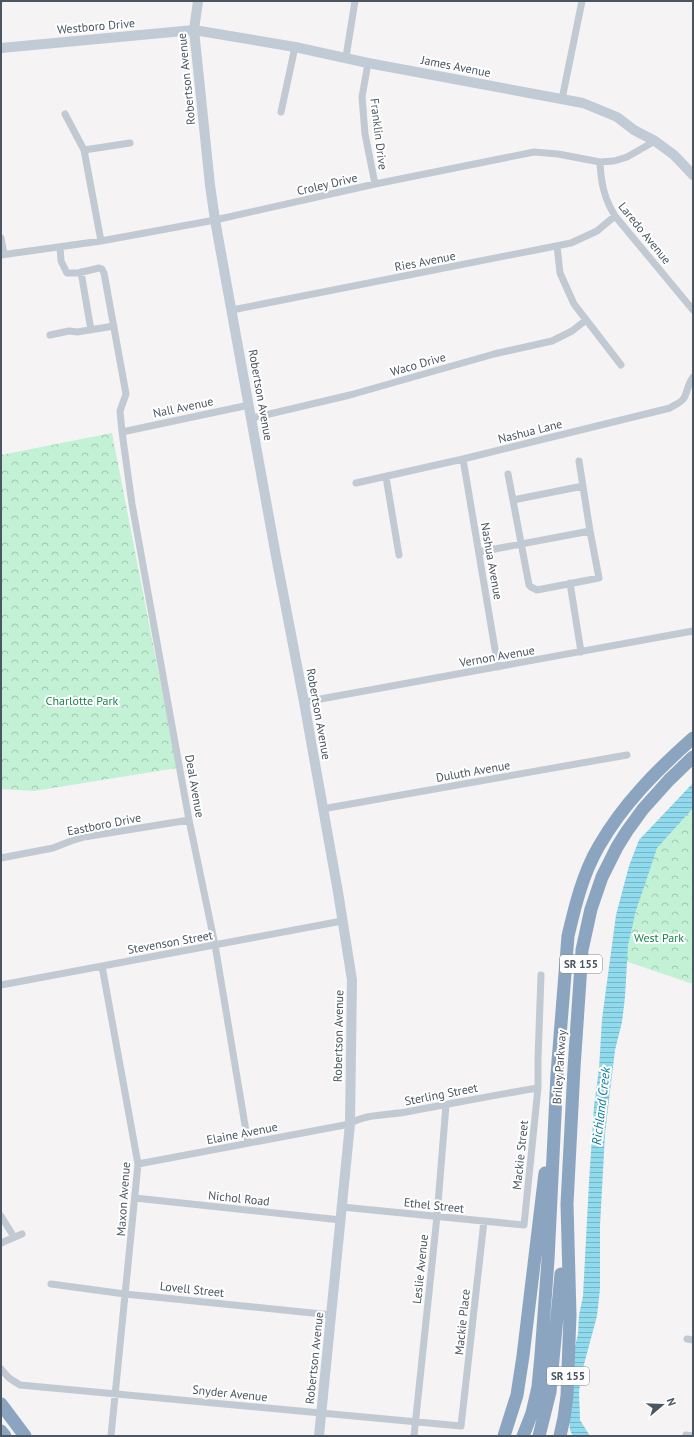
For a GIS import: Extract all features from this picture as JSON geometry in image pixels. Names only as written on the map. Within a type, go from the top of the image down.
[{"type":"highway","name":"Briley Parkway","points":[[523,1436],[532,1413],[538,1387],[541,1355],[568,936],[585,877],[598,847],[636,792],[693,738]]},
{"type":"highway","name":"Briley Parkway","points":[[560,1436],[567,1396],[570,1315],[567,1204],[582,950],[602,877],[627,831],[643,809],[669,780],[693,757]]},
{"type":"highway","points":[[504,1436],[517,1395],[523,1356],[558,1074]]},
{"type":"highway","points":[[539,1436],[550,1392],[567,1204]]},
{"type":"highway","points":[[1,1404],[25,1436]]},
{"type":"highway","points":[[1,1431],[5,1436]]},
{"type":"street","name":"Robertson Avenue","points":[[198,1],[194,30],[215,220],[304,702],[352,980],[350,1124],[342,1220],[319,1436]]},
{"type":"street","points":[[346,57],[355,1]]},
{"type":"street","points":[[562,99],[582,1]]},
{"type":"street","name":"James Avenue","points":[[194,30],[295,47],[368,63],[583,103],[616,117],[634,130],[655,141],[674,154],[693,175]]},
{"type":"street","name":"Westboro Drive","points":[[1,48],[194,30]]},
{"type":"street","points":[[281,112],[295,47]]},
{"type":"street","name":"Franklin Drive","points":[[368,63],[362,97],[365,134],[374,184]]},
{"type":"street","points":[[65,114],[84,150],[101,241]]},
{"type":"street","name":"Croley Drive","points":[[3,254],[101,241],[215,220],[374,184],[534,152],[558,154],[600,162],[614,160],[627,157],[655,141]]},
{"type":"street","points":[[84,150],[130,143]]},
{"type":"street","name":"Laredo Avenue","points":[[600,162],[601,182],[608,205],[615,216],[693,310]]},
{"type":"street","name":"Ries Avenue","points":[[232,310],[557,246],[582,239],[597,231],[615,216]]},
{"type":"street","points":[[1,238],[3,254]]},
{"type":"street","points":[[60,246],[61,261],[67,273],[71,274],[80,272],[91,330]]},
{"type":"street","points":[[557,246],[560,273],[574,304],[621,364]]},
{"type":"street","name":"Deal Avenue","points":[[80,272],[94,268],[102,269],[104,273],[126,394],[120,411],[132,504],[214,945],[248,1143]]},
{"type":"street","name":"Waco Drive","points":[[252,418],[350,395],[494,354],[552,341],[572,331],[586,320]]},
{"type":"street","points":[[50,335],[69,330],[77,332],[114,326]]},
{"type":"street","name":"Nashua Lane","points":[[356,483],[463,459],[670,408],[684,398],[688,383],[693,377]]},
{"type":"street","name":"Nall Avenue","points":[[122,432],[249,405]]},
{"type":"street","name":"Nashua Avenue","points":[[463,459],[498,667]]},
{"type":"street","points":[[508,474],[530,587],[537,590],[599,578],[579,462]]},
{"type":"street","points":[[386,476],[399,555]]},
{"type":"street","points":[[514,500],[583,486]]},
{"type":"street","points":[[479,552],[590,531]]},
{"type":"street","points":[[570,584],[581,652]]},
{"type":"street","name":"Vernon Avenue","points":[[304,702],[693,631]]},
{"type":"street","name":"Duluth Avenue","points":[[322,809],[627,755]]},
{"type":"street","name":"Eastboro Drive","points":[[1,858],[53,848],[84,837],[190,820]]},
{"type":"street","name":"Stevenson Street","points":[[1,985],[342,921]]},
{"type":"street","name":"Maxon Avenue","points":[[102,966],[138,1164],[111,1436]]},
{"type":"street","name":"Mackie Street","points":[[524,1225],[538,1088],[541,975]]},
{"type":"street","name":"Sterling Street","points":[[350,1124],[359,1119],[538,1088]]},
{"type":"street","name":"Leslie Avenue","points":[[414,1436],[437,1216],[446,1105]]},
{"type":"street","name":"Elaine Avenue","points":[[138,1164],[350,1124]]},
{"type":"street","name":"Nichol Road","points":[[135,1198],[342,1220]]},
{"type":"street","name":"Ethel Street","points":[[342,1207],[524,1225]]},
{"type":"street","points":[[1,1216],[14,1237]]},
{"type":"street","name":"Mackie Place","points":[[461,1426],[484,1221]]},
{"type":"street","points":[[1,1243],[22,1234]]},
{"type":"street","name":"Lovell Street","points":[[50,1284],[125,1294],[332,1315]]},
{"type":"street","name":"Snyder Avenue","points":[[1,1369],[9,1378],[20,1385],[461,1426]]},
{"type":"green space","name":"Charlotte Park","points":[[112,433],[177,768],[34,791],[1,789],[1,455]]},
{"type":"green space","name":"West Park","points":[[693,800],[693,984],[622,960],[657,841]]},
{"type":"water","name":"Richland Creek","points":[[693,783],[693,808],[657,848],[636,911],[628,945],[622,1022],[615,1050],[605,1134],[600,1226],[600,1289],[597,1316],[583,1368],[579,1391],[580,1420],[590,1436],[573,1436],[570,1430],[568,1409],[572,1359],[578,1334],[579,1315],[583,1296],[594,1106],[599,1069],[602,1019],[616,915],[629,866],[639,840]]}]
